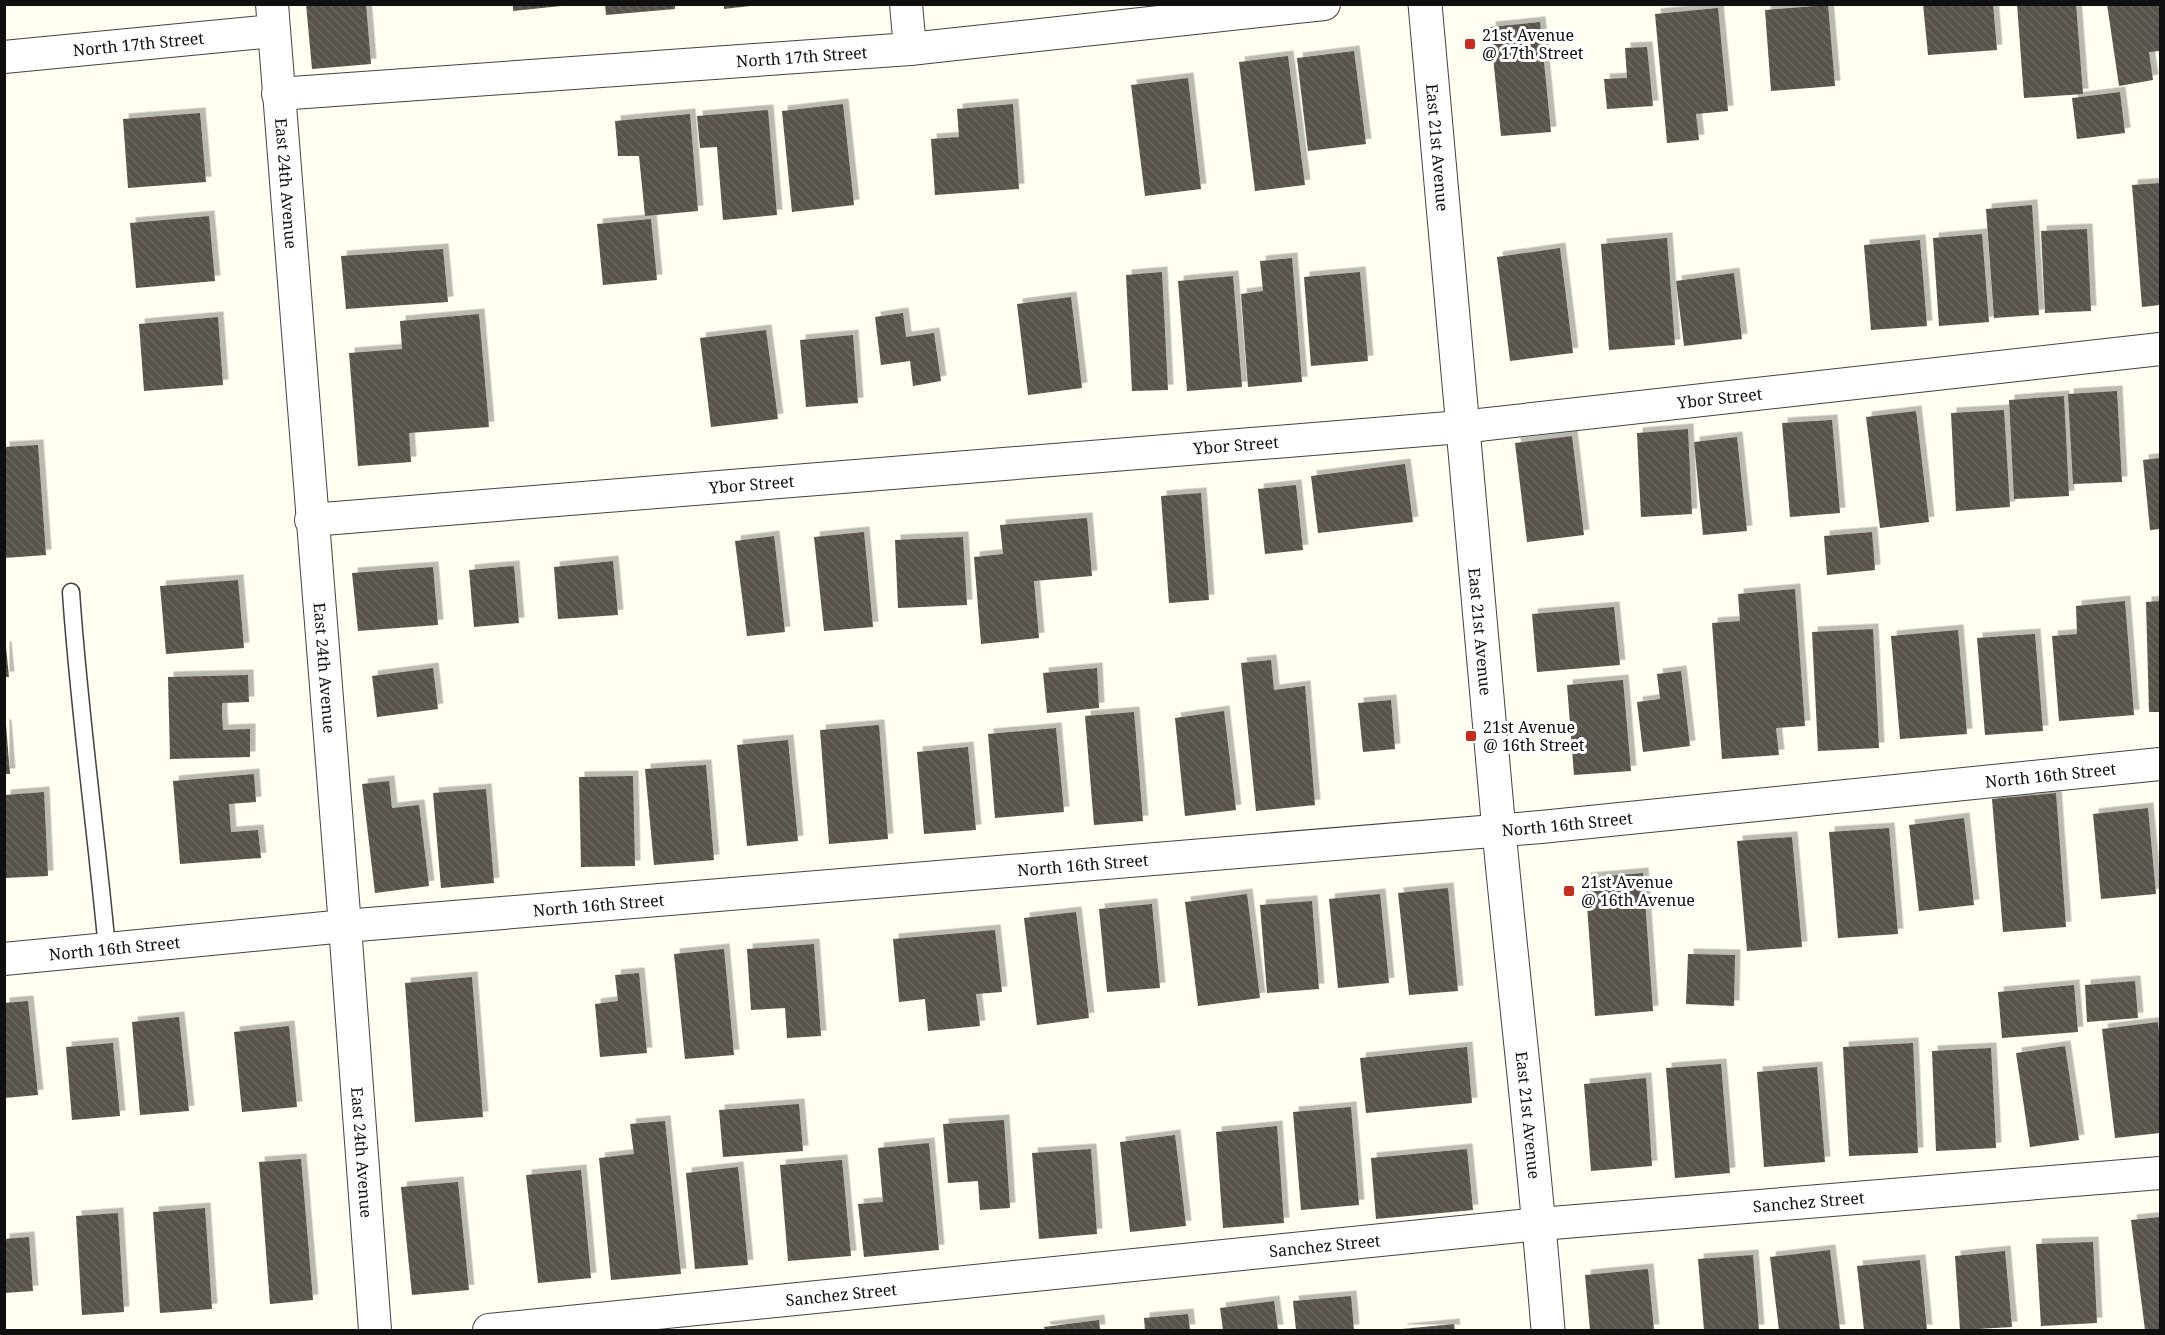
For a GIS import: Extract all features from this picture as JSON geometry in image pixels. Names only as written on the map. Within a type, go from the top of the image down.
[{"type":"street","points":[[906,4],[910,49]]},
{"type":"street","name":"North 17th Street","points":[[278,94],[910,49],[1323,4]]},
{"type":"street","name":"East 21st Avenue","points":[[1425,4],[1461,427],[1499,830],[1540,1224],[1548,1330]]},
{"type":"street","name":"North 17th Street","points":[[4,57],[273,18]]},
{"type":"street","name":"East 24th Avenue","points":[[273,18],[375,1330]]},
{"type":"street","name":"Ybor Street","points":[[311,520],[1461,427],[2160,350]]},
{"type":"street","name":"North 16th Street","points":[[4,959],[345,926],[1499,830],[2160,764]]},
{"type":"street","name":"Sanchez Street","points":[[489,1330],[1540,1224],[2160,1173]]},
{"type":"lane","points":[[71,592],[87,773],[107,949]]},
{"type":"building","points":[[306,4],[366,4],[371,64],[312,69]]},
{"type":"building","points":[[513,4],[560,4],[561,6],[513,11]]},
{"type":"building","points":[[605,4],[675,4],[675,9],[606,15]]},
{"type":"building","points":[[724,4],[750,4],[750,6],[724,9]]},
{"type":"building","points":[[1923,4],[1993,4],[1997,50],[1928,55]]},
{"type":"building","points":[[2017,4],[2076,4],[2083,94],[2024,98]]},
{"type":"building","points":[[2107,4],[2160,4],[2160,51],[2149,52],[2153,80],[2119,86]]},
{"type":"building","points":[[1828,5],[1835,86],[1771,91],[1765,10]]},
{"type":"building","points":[[1718,8],[1728,111],[1696,114],[1699,140],[1667,143],[1655,14]]},
{"type":"building","points":[[1540,22],[1551,132],[1501,136],[1490,27]]},
{"type":"building","points":[[1647,47],[1653,106],[1607,109],[1604,79],[1627,78],[1625,48]]},
{"type":"building","points":[[1354,51],[1366,144],[1308,151],[1297,58]]},
{"type":"building","points":[[1288,56],[1305,185],[1255,191],[1239,62]]},
{"type":"building","points":[[1188,78],[1201,189],[1145,196],[1131,85]]},
{"type":"building","points":[[2120,92],[2125,133],[2077,139],[2072,98]]},
{"type":"building","points":[[843,104],[854,205],[792,212],[782,111]]},
{"type":"building","points":[[1013,104],[1019,189],[935,195],[931,139],[959,137],[957,109]]},
{"type":"building","points":[[768,110],[777,215],[723,220],[717,147],[700,148],[697,116]]},
{"type":"building","points":[[200,113],[206,182],[128,188],[123,119]]},
{"type":"building","points":[[690,114],[698,211],[645,216],[639,156],[618,156],[615,121]]},
{"type":"building","points":[[2160,183],[2160,305],[2142,307],[2132,185]]},
{"type":"building","points":[[2032,205],[2039,315],[1994,318],[1986,209]]},
{"type":"building","points":[[209,216],[215,281],[136,288],[130,223]]},
{"type":"building","points":[[651,219],[657,280],[603,285],[597,224]]},
{"type":"building","points":[[2087,229],[2091,311],[2045,313],[2041,231]]},
{"type":"building","points":[[1982,234],[1989,322],[1939,326],[1933,238]]},
{"type":"building","points":[[1667,238],[1675,345],[1609,350],[1601,244]]},
{"type":"building","points":[[1920,240],[1927,326],[1871,330],[1864,245]]},
{"type":"building","points":[[1560,248],[1573,353],[1510,361],[1497,257]]},
{"type":"building","points":[[443,249],[448,302],[346,309],[341,256]]},
{"type":"building","points":[[1292,258],[1302,382],[1248,387],[1241,294],[1263,291],[1260,261]]},
{"type":"building","points":[[1162,272],[1168,390],[1132,391],[1126,275]]},
{"type":"building","points":[[1360,272],[1368,361],[1311,366],[1304,277]]},
{"type":"building","points":[[1734,273],[1742,339],[1684,346],[1676,281]]},
{"type":"building","points":[[1233,276],[1242,387],[1187,391],[1178,281]]},
{"type":"building","points":[[1071,297],[1082,388],[1028,395],[1017,304]]},
{"type":"building","points":[[903,313],[906,337],[934,333],[941,381],[913,386],[910,361],[881,365],[875,317]]},
{"type":"building","points":[[479,314],[489,427],[409,433],[411,462],[358,466],[349,353],[402,349],[400,321]]},
{"type":"building","points":[[218,317],[223,385],[144,391],[139,324]]},
{"type":"building","points":[[766,330],[778,419],[711,427],[700,338]]},
{"type":"building","points":[[853,335],[858,403],[806,407],[800,340]]},
{"type":"building","points":[[2117,391],[2122,482],[2073,484],[2068,394]]},
{"type":"building","points":[[2064,396],[2069,496],[2014,499],[2009,400]]},
{"type":"building","points":[[2004,410],[2010,507],[1956,511],[1951,413]]},
{"type":"building","points":[[1916,411],[1929,522],[1880,528],[1866,417]]},
{"type":"building","points":[[1832,420],[1840,513],[1790,517],[1782,423]]},
{"type":"building","points":[[1688,429],[1692,514],[1641,517],[1637,433]]},
{"type":"building","points":[[1572,436],[1584,535],[1527,542],[1515,443]]},
{"type":"building","points":[[1737,437],[1747,531],[1703,535],[1694,442]]},
{"type":"building","points":[[38,445],[46,555],[4,558],[4,447]]},
{"type":"building","points":[[2160,458],[2160,529],[2150,530],[2143,460]]},
{"type":"building","points":[[1405,464],[1413,522],[1318,533],[1311,476]]},
{"type":"building","points":[[1296,485],[1303,550],[1265,554],[1258,489]]},
{"type":"building","points":[[1201,493],[1209,600],[1169,603],[1161,496]]},
{"type":"building","points":[[1087,518],[1092,576],[1034,581],[1039,638],[981,644],[974,557],[1003,554],[1000,525]]},
{"type":"building","points":[[864,532],[873,627],[824,631],[814,537]]},
{"type":"building","points":[[1872,532],[1875,570],[1827,575],[1824,536]]},
{"type":"building","points":[[774,536],[785,632],[747,636],[735,541]]},
{"type":"building","points":[[963,537],[967,605],[898,608],[895,540]]},
{"type":"building","points":[[613,561],[618,615],[558,619],[554,567]]},
{"type":"building","points":[[514,566],[519,623],[474,627],[469,570]]},
{"type":"building","points":[[433,567],[438,625],[358,631],[352,573]]},
{"type":"building","points":[[238,580],[244,648],[166,654],[160,586]]},
{"type":"building","points":[[1795,589],[1805,726],[1776,728],[1779,755],[1722,759],[1712,623],[1740,621],[1738,594]]},
{"type":"building","points":[[2125,601],[2134,715],[2059,721],[2052,636],[2077,634],[2076,606]]},
{"type":"building","points":[[2160,601],[2160,712],[2149,712],[2146,602]]},
{"type":"building","points":[[1614,607],[1620,665],[1537,672],[1532,614]]},
{"type":"building","points":[[1873,629],[1879,748],[1818,751],[1812,632]]},
{"type":"building","points":[[1958,630],[1967,734],[1900,739],[1891,636]]},
{"type":"building","points":[[2035,634],[2043,731],[1985,735],[1977,638]]},
{"type":"building","points":[[4,647],[6,647],[9,677],[4,677]]},
{"type":"building","points":[[1271,660],[1274,690],[1305,686],[1315,805],[1256,811],[1241,663]]},
{"type":"building","points":[[433,668],[438,709],[377,717],[372,676]]},
{"type":"building","points":[[1097,668],[1099,708],[1047,713],[1043,673]]},
{"type":"building","points":[[1681,671],[1690,746],[1643,752],[1637,702],[1660,699],[1657,674]]},
{"type":"building","points":[[248,675],[249,702],[222,703],[222,715],[223,730],[250,729],[250,757],[170,759],[168,677]]},
{"type":"building","points":[[1623,680],[1631,771],[1574,775],[1567,685]]},
{"type":"building","points":[[1391,700],[1395,749],[1363,752],[1358,703]]},
{"type":"building","points":[[1224,711],[1236,810],[1185,816],[1175,718]]},
{"type":"building","points":[[1134,712],[1143,821],[1094,825],[1085,716]]},
{"type":"building","points":[[4,725],[6,725],[10,774],[4,774]]},
{"type":"building","points":[[879,725],[888,839],[829,844],[820,730]]},
{"type":"building","points":[[1056,728],[1064,812],[995,818],[988,734]]},
{"type":"building","points":[[788,740],[798,841],[747,846],[737,745]]},
{"type":"building","points":[[968,747],[976,830],[924,834],[917,752]]},
{"type":"building","points":[[706,765],[714,860],[654,865],[645,769]]},
{"type":"building","points":[[254,774],[256,802],[229,804],[231,832],[258,830],[261,858],[180,864],[173,781]]},
{"type":"building","points":[[633,776],[635,866],[581,867],[579,777]]},
{"type":"building","points":[[389,781],[392,808],[419,805],[429,886],[375,893],[362,784]]},
{"type":"building","points":[[486,789],[494,883],[441,888],[433,793]]},
{"type":"building","points":[[44,792],[48,876],[5,878],[5,795]]},
{"type":"building","points":[[2056,793],[2066,927],[2003,932],[1992,799]]},
{"type":"building","points":[[2148,808],[2156,894],[2101,899],[2093,814]]},
{"type":"building","points":[[1964,818],[1974,905],[1919,911],[1909,825]]},
{"type":"building","points":[[1889,828],[1898,934],[1838,938],[1829,832]]},
{"type":"building","points":[[1792,837],[1802,947],[1747,951],[1737,841]]},
{"type":"building","points":[[1643,873],[1653,1011],[1595,1016],[1585,878]]},
{"type":"building","points":[[1448,888],[1458,991],[1409,995],[1398,893]]},
{"type":"building","points":[[1247,894],[1260,998],[1198,1006],[1185,902]]},
{"type":"building","points":[[1380,894],[1389,983],[1338,988],[1329,899]]},
{"type":"building","points":[[1312,901],[1319,989],[1267,993],[1260,905]]},
{"type":"building","points":[[1152,904],[1160,988],[1107,992],[1099,909]]},
{"type":"building","points":[[1076,912],[1089,1018],[1037,1025],[1024,918]]},
{"type":"building","points":[[995,930],[1002,992],[976,994],[980,1026],[928,1031],[925,999],[899,1002],[893,939]]},
{"type":"building","points":[[814,944],[821,1036],[787,1038],[785,1008],[751,1010],[747,949]]},
{"type":"building","points":[[724,949],[734,1055],[685,1059],[674,954]]},
{"type":"building","points":[[1688,954],[1735,955],[1734,1006],[1686,1004]]},
{"type":"building","points":[[639,973],[647,1053],[600,1057],[595,1004],[618,1001],[615,975]]},
{"type":"building","points":[[472,977],[483,1117],[415,1122],[405,983]]},
{"type":"building","points":[[2135,981],[2138,1018],[2087,1022],[2085,985]]},
{"type":"building","points":[[2074,985],[2078,1032],[2002,1038],[1998,992]]},
{"type":"building","points":[[28,1001],[38,1095],[4,1098],[4,1003]]},
{"type":"building","points":[[179,1017],[189,1111],[140,1115],[132,1022]]},
{"type":"building","points":[[2158,1022],[2160,1133],[2115,1138],[2102,1029]]},
{"type":"building","points":[[289,1026],[297,1107],[242,1112],[234,1032]]},
{"type":"building","points":[[113,1043],[120,1116],[72,1120],[66,1047]]},
{"type":"building","points":[[1913,1043],[1918,1153],[1849,1156],[1843,1047]]},
{"type":"building","points":[[2065,1046],[2079,1140],[2030,1147],[2016,1053]]},
{"type":"building","points":[[1467,1047],[1472,1103],[1366,1113],[1360,1058]]},
{"type":"building","points":[[1991,1048],[1996,1148],[1936,1151],[1932,1051]]},
{"type":"building","points":[[1721,1064],[1730,1173],[1675,1178],[1666,1068]]},
{"type":"building","points":[[1817,1067],[1825,1162],[1764,1167],[1757,1072]]},
{"type":"building","points":[[1646,1078],[1652,1166],[1591,1171],[1584,1084]]},
{"type":"building","points":[[799,1104],[803,1151],[723,1157],[719,1110]]},
{"type":"building","points":[[1351,1107],[1359,1205],[1301,1210],[1293,1112]]},
{"type":"building","points":[[1004,1120],[1010,1208],[980,1210],[978,1181],[948,1183],[943,1124]]},
{"type":"building","points":[[665,1121],[681,1274],[611,1280],[599,1158],[634,1154],[630,1124]]},
{"type":"building","points":[[1277,1126],[1284,1223],[1223,1228],[1216,1132]]},
{"type":"building","points":[[1175,1135],[1186,1226],[1130,1232],[1120,1142]]},
{"type":"building","points":[[929,1143],[939,1250],[864,1257],[858,1204],[883,1202],[878,1148]]},
{"type":"building","points":[[1091,1149],[1097,1234],[1039,1239],[1032,1153]]},
{"type":"building","points":[[1467,1149],[1473,1210],[1376,1219],[1371,1158]]},
{"type":"building","points":[[301,1159],[313,1300],[270,1304],[259,1162]]},
{"type":"building","points":[[842,1160],[851,1256],[788,1261],[780,1165]]},
{"type":"building","points":[[738,1167],[748,1265],[695,1269],[686,1173]]},
{"type":"building","points":[[581,1170],[591,1278],[538,1283],[526,1175]]},
{"type":"building","points":[[458,1182],[469,1290],[412,1295],[401,1187]]},
{"type":"building","points":[[205,1208],[212,1309],[160,1313],[153,1212]]},
{"type":"building","points":[[118,1213],[124,1312],[82,1315],[76,1216]]},
{"type":"building","points":[[2160,1217],[2160,1330],[2145,1330],[2131,1220]]},
{"type":"building","points":[[29,1237],[33,1291],[4,1293],[4,1239]]},
{"type":"building","points":[[2093,1242],[2097,1323],[2041,1326],[2036,1244]]},
{"type":"building","points":[[1830,1250],[1840,1330],[1779,1330],[1770,1257]]},
{"type":"building","points":[[2005,1251],[2012,1327],[1960,1330],[1955,1256]]},
{"type":"building","points":[[1753,1255],[1759,1330],[1704,1330],[1698,1259]]},
{"type":"building","points":[[1920,1260],[1927,1330],[1864,1330],[1857,1266]]},
{"type":"building","points":[[1648,1269],[1654,1330],[1590,1330],[1585,1275]]},
{"type":"building","points":[[1351,1296],[1354,1330],[1296,1330],[1293,1301]]},
{"type":"building","points":[[1274,1301],[1278,1330],[1223,1330],[1220,1308]]},
{"type":"building","points":[[1188,1314],[1190,1330],[1145,1330],[1144,1318]]},
{"type":"building","points":[[1099,1320],[1100,1330],[1045,1330],[1044,1327]]},
{"type":"building","points":[[1454,1324],[1455,1330],[1402,1330],[1402,1329]]},
{"type":"place","name":"21st Avenue @ 17th Street","points":[[1470,44]]},
{"type":"place","name":"21st Avenue @ 16th Street","points":[[1471,736]]},
{"type":"place","name":"21st Avenue @ 16th Avenue","points":[[1569,891]]}]
